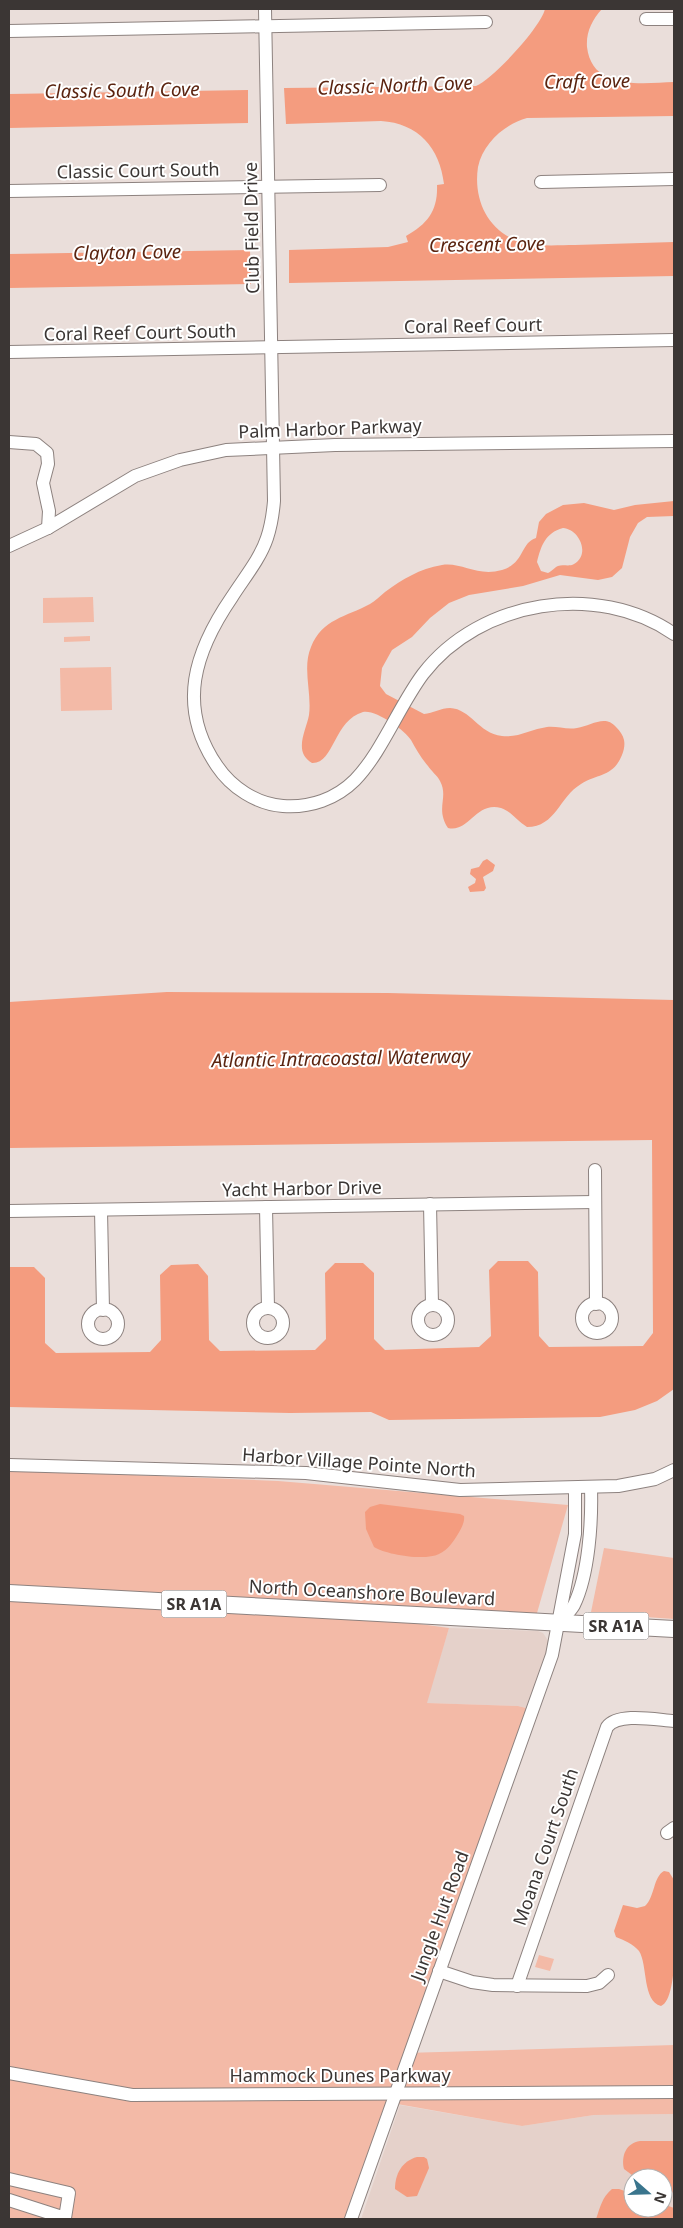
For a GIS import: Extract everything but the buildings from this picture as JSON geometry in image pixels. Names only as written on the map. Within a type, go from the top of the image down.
[{"type":"main road","name":"North Oceanshore Boulevard","points":[[9,1593],[674,1629]]},
{"type":"street","name":"Club Field Drive","points":[[265,9],[274,501],[267,538],[256,560],[214,626],[197,664],[194,684],[194,705],[203,741],[220,770],[241,790],[268,804],[291,806],[316,803],[346,789],[362,773],[414,688],[433,663],[466,636],[498,618],[541,606],[584,604],[623,611],[646,618],[674,634]]},
{"type":"street","points":[[646,19],[674,19]]},
{"type":"street","points":[[9,31],[486,22]]},
{"type":"street","points":[[542,182],[674,179]]},
{"type":"street","name":"Classic Court South","points":[[9,191],[380,185]]},
{"type":"street","name":"Coral Reef Court","points":[[272,348],[674,340]]},
{"type":"street","name":"Coral Reef Court South","points":[[9,352],[272,348]]},
{"type":"street","name":"Palm Harbor Parkway","points":[[9,546],[48,528],[124,481],[162,466],[226,450],[273,447],[674,441]]},
{"type":"street","points":[[9,442],[36,444],[46,453],[48,464],[43,483],[49,511],[48,528]]},
{"type":"street","points":[[595,1170],[596,1304]]},
{"type":"street","name":"Yacht Harbor Drive","points":[[9,1211],[595,1202]]},
{"type":"street","points":[[430,1204],[432,1305]]},
{"type":"street","points":[[266,1207],[268,1308]]},
{"type":"street","points":[[101,1210],[103,1310]]},
{"type":"street","name":"Harbor Village Pointe North","points":[[9,1465],[306,1473],[460,1490],[591,1488],[631,1484],[655,1478],[674,1470]]},
{"type":"street","name":"Jungle Hut Road","points":[[351,2219],[552,1655],[575,1534],[575,1488]]},
{"type":"street","points":[[558,1622],[573,1606],[582,1575],[591,1530],[591,1488]]},
{"type":"street","name":"Moana Court South","points":[[517,1986],[604,1734],[611,1722],[623,1718],[674,1721]]},
{"type":"street","points":[[439,1971],[478,1983],[517,1986],[587,1986],[599,1983],[608,1975]]},
{"type":"street","name":"Hammock Dunes Parkway","points":[[9,2073],[132,2095],[396,2092],[674,2092]]},
{"type":"street","points":[[9,2179],[70,2193],[65,2218],[9,2200]]},
{"type":"shaded area","points":[[93,597],[94,622],[43,623],[43,598]]},
{"type":"shaded area","points":[[90,636],[90,641],[64,642],[64,637]]},
{"type":"shaded area","points":[[111,667],[112,710],[61,711],[60,668]]},
{"type":"shaded area","points":[[9,1470],[278,1481],[568,1505],[537,1613],[383,1610],[9,1589]]},
{"type":"shaded area","points":[[604,1548],[674,1558],[674,1619],[591,1612]]},
{"type":"shaded area","points":[[9,1598],[383,1619],[449,1628],[427,1703],[518,1706],[530,1709],[405,2053],[674,2045],[674,2114],[594,2115],[522,2126],[386,2102],[344,2219],[9,2219]]},
{"type":"shaded area","points":[[449,1628],[538,1631],[543,1633],[549,1642],[530,1709],[518,1706],[426,1703]]},
{"type":"shaded area","points":[[539,1955],[554,1959],[550,1971],[535,1967]]},
{"type":"shaded area","points":[[400,2105],[522,2126],[594,2115],[674,2114],[674,2219],[361,2219]]},
{"type":"water","points":[[545,9],[602,9],[595,17],[589,31],[587,47],[591,61],[598,71],[609,78],[634,83],[674,82],[674,116],[527,118],[511,125],[490,143],[478,167],[478,191],[485,213],[500,231],[509,237],[528,244],[674,242],[674,276],[289,283],[289,250],[388,247],[408,242],[406,236],[426,221],[430,215],[436,202],[437,185],[444,184],[438,159],[425,140],[416,132],[394,123],[381,121],[286,124],[284,88],[476,86],[493,74],[515,52],[535,28]]},
{"type":"water","points":[[248,90],[248,123],[9,128],[9,94]]},
{"type":"water","points":[[250,250],[251,284],[9,288],[9,254]]},
{"type":"water","points":[[674,501],[674,516],[647,517],[638,523],[630,537],[622,568],[612,577],[598,580],[560,575],[523,586],[469,595],[449,603],[430,618],[412,637],[392,650],[382,668],[380,686],[386,694],[424,714],[447,708],[457,709],[464,712],[487,730],[502,736],[519,735],[547,727],[573,728],[603,721],[612,723],[624,738],[623,751],[618,762],[605,774],[581,784],[567,796],[545,822],[537,826],[527,827],[505,810],[492,807],[485,809],[462,826],[448,828],[444,821],[442,809],[443,793],[439,779],[403,731],[382,717],[368,712],[363,712],[353,717],[346,723],[325,757],[312,763],[306,758],[303,753],[302,741],[310,707],[307,663],[311,647],[321,630],[336,620],[370,604],[398,583],[426,569],[449,565],[477,571],[493,572],[509,567],[519,558],[527,544],[536,538],[539,522],[546,514],[563,505],[584,503],[614,510],[635,505]],"holes":[[[569,529],[578,537],[581,543],[582,554],[579,560],[572,565],[558,566],[548,573],[541,571],[537,562],[545,541],[557,530]]]},
{"type":"water","points":[[487,859],[495,865],[493,871],[483,877],[486,888],[484,891],[470,892],[468,887],[475,883],[476,879],[470,874],[471,869],[479,867]]},
{"type":"water","name":"Atlantic Intracoastal Waterway","points":[[167,992],[388,993],[674,1000],[674,1389],[657,1401],[635,1410],[600,1417],[389,1420],[371,1412],[290,1413],[9,1407],[9,1267],[34,1267],[45,1278],[45,1343],[56,1353],[150,1352],[161,1340],[160,1275],[171,1265],[198,1264],[208,1276],[209,1340],[220,1351],[315,1350],[326,1339],[325,1273],[335,1263],[363,1263],[374,1273],[374,1339],[385,1350],[479,1347],[491,1336],[489,1270],[498,1261],[528,1261],[538,1272],[539,1336],[549,1347],[643,1346],[653,1333],[652,1140],[9,1148],[9,1002]]},
{"type":"water","points":[[380,1504],[460,1514],[464,1516],[464,1521],[452,1543],[439,1554],[425,1557],[397,1555],[374,1547],[366,1529],[365,1512],[370,1507]]},
{"type":"water","points":[[664,1871],[669,1872],[674,1880],[675,1948],[671,1986],[667,1999],[661,2006],[655,2003],[648,1990],[642,1957],[639,1951],[631,1944],[616,1937],[614,1931],[623,1905],[637,1908],[645,1906],[651,1898],[660,1874]]},
{"type":"water","points":[[674,2141],[674,2193],[673,2168],[624,2168],[624,2155],[628,2147],[635,2142]]},
{"type":"water","points":[[417,2157],[427,2159],[429,2168],[417,2196],[407,2197],[395,2189],[396,2178],[403,2165]]},
{"type":"water","points":[[612,2189],[623,2190],[623,2218],[673,2218],[673,2208],[674,2219],[596,2219],[600,2207]]},
{"type":"water label","name":"Craft Cove","points":[[587,81]]},
{"type":"water label","name":"Classic North Cove","points":[[395,85]]},
{"type":"water label","name":"Classic South Cove","points":[[122,90]]},
{"type":"water label","name":"Crescent Cove","points":[[487,244]]},
{"type":"water label","name":"Clayton Cove","points":[[127,252]]}]
